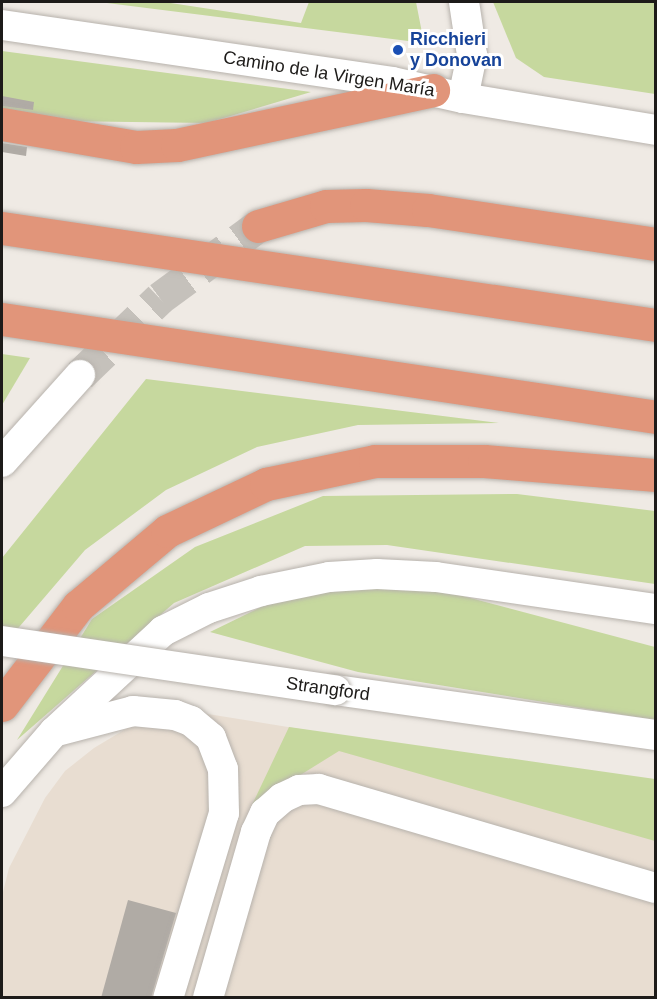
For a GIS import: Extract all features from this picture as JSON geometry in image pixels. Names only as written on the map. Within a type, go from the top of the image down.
[{"type":"highway","points":[[2,124],[136,147],[177,145],[448,94]]},
{"type":"highway","points":[[258,226],[326,206],[366,206],[428,210],[656,243]]},
{"type":"highway","points":[[2,228],[656,325]]},
{"type":"highway","points":[[2,319],[656,417]]},
{"type":"highway","points":[[2,705],[87,598],[167,531],[266,484],[375,461],[484,461],[656,475]]},
{"type":"street","points":[[448,94],[472,56],[464,2]]},
{"type":"street","name":"Camino de la Virgen María","points":[[2,25],[448,94],[656,130]]},
{"type":"street","points":[[2,462],[80,375]]},
{"type":"street","points":[[2,792],[54,732],[162,631],[209,608],[261,591],[329,577],[377,574],[436,577],[656,609]]},
{"type":"street","points":[[620,604],[656,617]]},
{"type":"street","name":"Strangford","points":[[2,641],[656,735]]},
{"type":"street","points":[[54,732],[133,711],[175,715],[191,721],[211,738],[223,769],[224,813],[168,998]]},
{"type":"street","points":[[208,998],[256,832],[265,813],[282,798],[299,790],[319,789],[656,888]]},
{"type":"shaded area","points":[[189,711],[325,733],[434,756],[655,791],[655,997],[2,998],[2,896],[9,868],[45,798],[65,771],[94,748],[144,718]]},
{"type":"green space","points":[[99,2],[164,2],[301,23],[309,2],[416,2],[424,43]]},
{"type":"green space","points":[[493,2],[655,2],[655,94],[544,77],[516,58]]},
{"type":"green space","points":[[2,51],[311,92],[207,123],[56,121],[2,114]]},
{"type":"green space","points":[[2,354],[30,358],[2,405]]},
{"type":"green space","points":[[146,379],[499,423],[358,425],[257,447],[166,490],[85,550],[2,647],[2,558]]},
{"type":"green space","points":[[517,494],[655,511],[655,584],[387,545],[305,546],[174,603],[17,740],[92,619],[195,547],[323,496]]},
{"type":"green space","points":[[333,587],[444,591],[655,647],[655,720],[358,672],[210,632],[261,607]]},
{"type":"green space","points":[[289,727],[655,779],[655,841],[339,751],[252,805]]},
{"type":"building","points":[[2,96],[34,102],[33,110],[2,106]]},
{"type":"building","points":[[2,143],[27,147],[26,156],[2,152]]},
{"type":"building","points":[[128,900],[176,913],[151,998],[101,998]]},
{"type":"tunnel","points":[[80,375],[160,298],[258,226]]},
{"type":"place","name":"Ricchieri y Donovan","points":[[398,50]]}]
